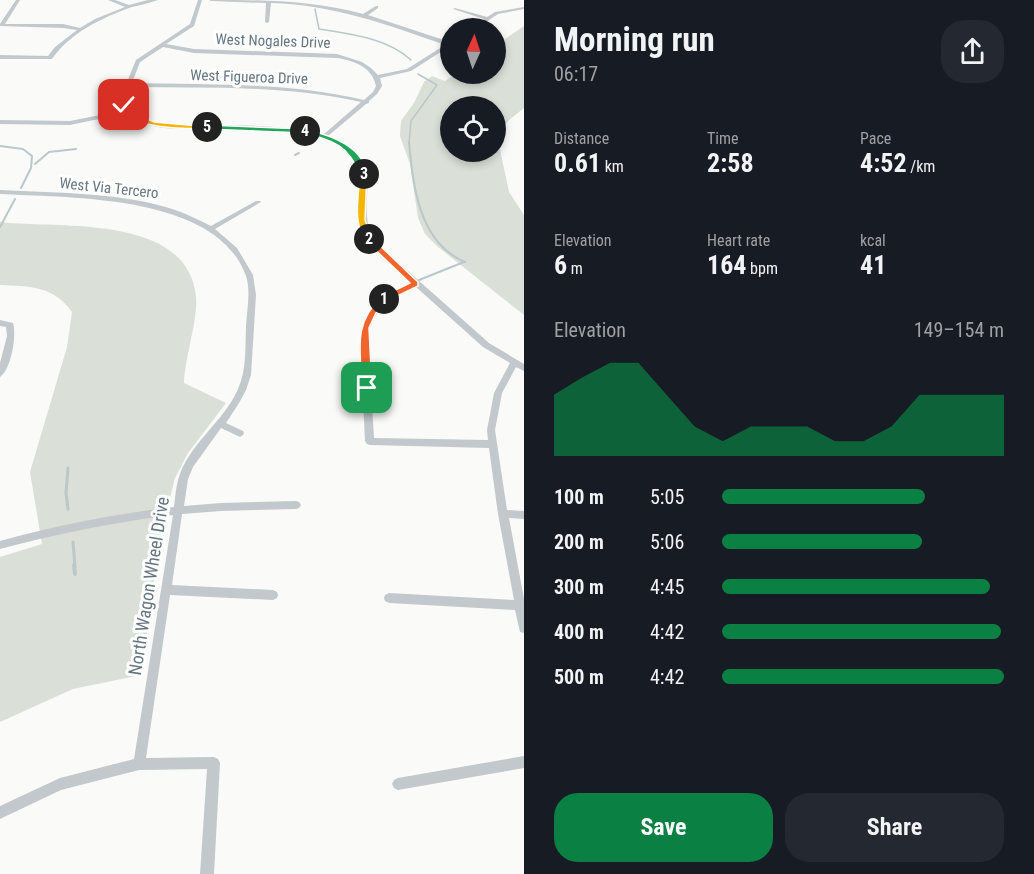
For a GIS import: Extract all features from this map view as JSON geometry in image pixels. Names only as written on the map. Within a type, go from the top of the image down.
[{"type":"street","points":[[1,25],[18,0]]},
{"type":"street","points":[[110,0],[127,6]]},
{"type":"street","points":[[0,57],[50,58],[61,42],[127,6],[156,0]]},
{"type":"street","points":[[200,0],[192,25],[138,61],[123,101],[128,111],[145,122],[162,126],[296,130],[325,136],[348,148],[359,160],[364,171],[361,220],[365,233],[377,250],[486,345],[519,366],[496,399],[490,430],[524,628]]},
{"type":"street","points":[[212,0],[269,1],[320,6],[440,41]]},
{"type":"street","points":[[267,22],[269,1]]},
{"type":"street","points":[[362,17],[376,7]]},
{"type":"street","points":[[490,18],[507,10],[524,8]]},
{"type":"street","points":[[455,9],[485,18]]},
{"type":"street","points":[[1,25],[68,27],[83,30]]},
{"type":"street","name":"West Nogales Drive","points":[[161,45],[194,51],[337,56],[358,62],[373,71],[377,77]]},
{"type":"street","points":[[325,136],[367,102],[378,90],[377,77],[409,70],[440,50]]},
{"type":"street","name":"West Figueroa Drive","points":[[129,85],[312,91],[367,102]]},
{"type":"street","points":[[0,122],[70,123],[128,111]]},
{"type":"street","name":"West Via Tercero","points":[[0,192],[153,205],[193,219],[210,229]]},
{"type":"street","points":[[210,229],[258,202]]},
{"type":"street","name":"North Wagon Wheel Drive","points":[[139,764],[183,479],[193,456],[228,414],[247,375],[252,297],[249,275],[234,250],[210,229]]},
{"type":"street","points":[[415,284],[384,299],[368,318],[364,336],[370,441],[491,444]]},
{"type":"street","points":[[0,323],[10,325],[11,336],[0,374]]},
{"type":"street","points":[[220,424],[240,433]]},
{"type":"street","points":[[0,545],[79,525],[178,509],[296,505]]},
{"type":"street","points":[[503,514],[524,515]]},
{"type":"street","points":[[165,590],[273,595]]},
{"type":"street","points":[[389,598],[519,605]]},
{"type":"street","points":[[398,784],[524,762]]},
{"type":"street","points":[[0,813],[60,784],[139,764],[214,763],[207,874]]},
{"type":"shaded area","points":[[524,26],[524,108],[506,124],[506,96],[440,96],[440,162],[503,162],[509,192],[524,215],[524,315],[438,247],[425,234],[418,218],[410,164],[400,136],[401,121],[414,103],[424,82],[432,76],[440,79],[440,84],[506,84],[506,38]]},
{"type":"shaded area","points":[[0,222],[117,231],[146,238],[170,251],[188,270],[196,297],[184,383],[226,403],[188,453],[175,478],[161,534],[141,675],[73,689],[0,722],[0,557],[42,544],[30,472],[67,347],[72,312],[65,303],[49,292],[31,287],[0,285]]},
{"type":"waterway","points":[[315,9],[319,29],[380,42],[411,60]]},
{"type":"waterway","points":[[409,143],[411,121],[437,85],[418,74]]},
{"type":"waterway","points":[[409,143],[416,194],[428,227],[437,241],[450,253],[465,262]]},
{"type":"waterway","points":[[0,146],[23,149],[32,156],[31,168],[21,188]]},
{"type":"waterway","points":[[35,164],[49,152],[76,149]]},
{"type":"waterway","points":[[295,155],[299,153]]},
{"type":"waterway","points":[[0,227],[15,199]]},
{"type":"waterway","points":[[419,280],[464,262]]},
{"type":"waterway","points":[[68,468],[66,493],[68,509]]},
{"type":"waterway","points":[[73,542],[75,567]]},
{"type":"waterway","points":[[74,565],[75,574]]},
{"type":"route","points":[[124,105],[128,111],[141,120],[162,126],[311,132],[340,143],[356,156],[364,171],[361,220],[365,233],[377,250],[415,284],[384,299],[368,318],[364,336],[367,388]]}]
